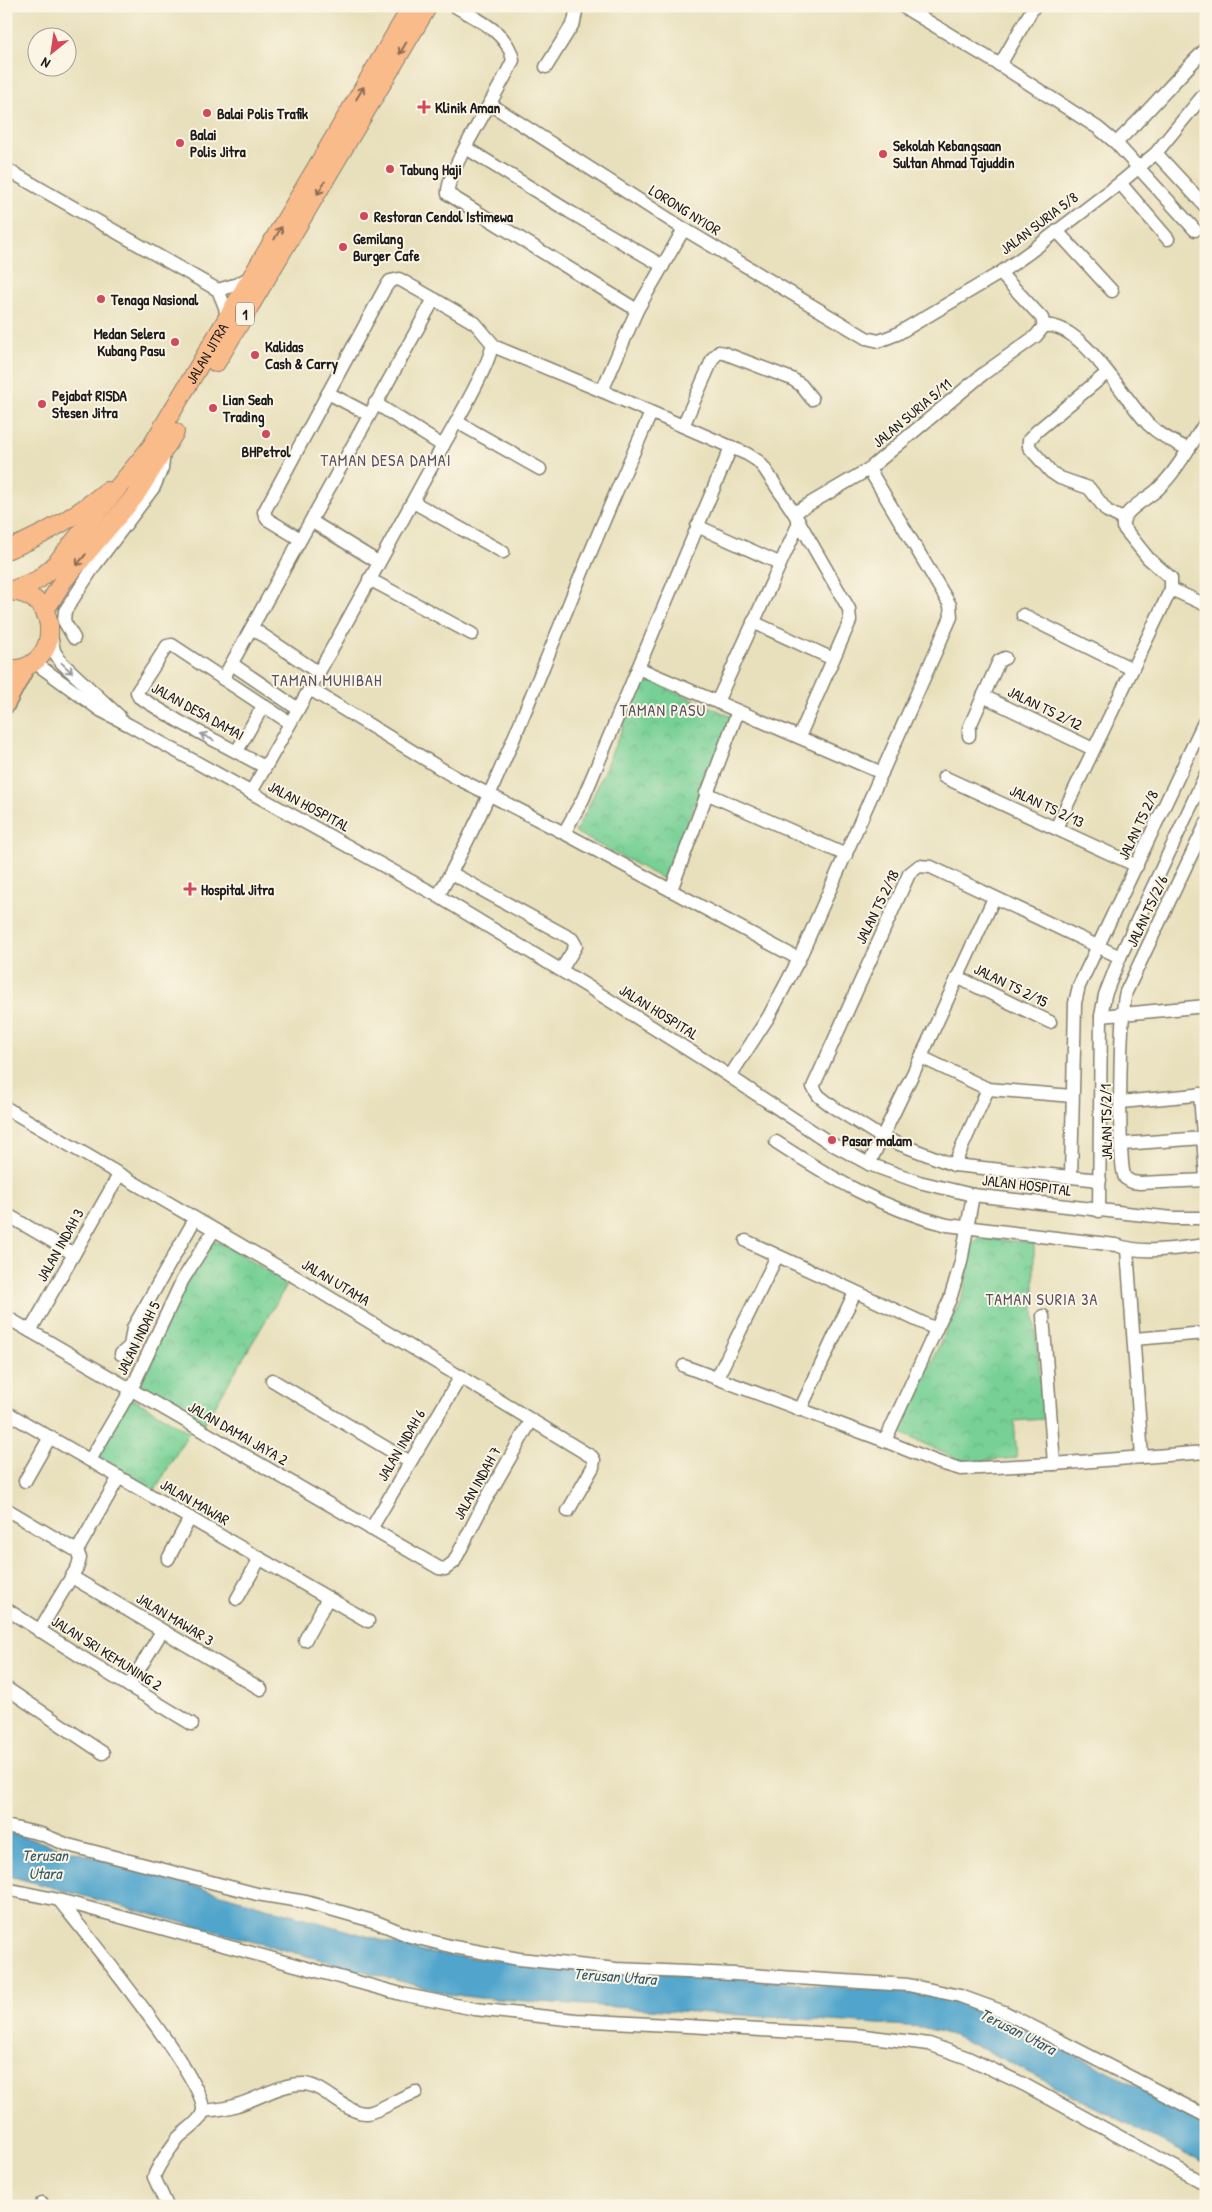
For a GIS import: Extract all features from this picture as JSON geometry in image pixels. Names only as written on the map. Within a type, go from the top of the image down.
[{"type":"highway","name":"JALAN JITRA","points":[[8,591],[29,585],[50,570],[152,447],[412,6]]},
{"type":"highway","name":"JALAN JITRA","points":[[47,617],[63,581],[135,496],[164,450],[428,6]]},
{"type":"highway","points":[[6,550],[28,542],[68,520],[135,469]]},
{"type":"highway","name":"1","points":[[8,591],[18,591],[34,598],[47,617],[50,635],[47,645],[31,663]]},
{"type":"highway","points":[[6,669],[19,668],[31,663]]},
{"type":"main road","name":"1","points":[[6,706],[31,663]]},
{"type":"street","points":[[456,6],[476,11],[505,40],[512,51],[514,60],[466,148],[448,186],[448,194],[636,310]]},
{"type":"street","points":[[546,67],[574,22],[577,6]]},
{"type":"street","points":[[902,6],[1083,118],[1116,143],[1195,230]]},
{"type":"street","points":[[1000,66],[1034,6]]},
{"type":"street","points":[[1116,143],[1140,120],[1174,80],[1206,49]]},
{"type":"street","name":"JALAN SURIA 5/8","points":[[866,338],[873,341],[885,340],[1000,273],[1139,168],[1156,152],[1206,92]]},
{"type":"street","name":"LORONG NYIOR","points":[[490,104],[684,229],[866,338]]},
{"type":"street","points":[[466,148],[663,266]]},
{"type":"street","points":[[1156,152],[1206,207]]},
{"type":"street","points":[[6,169],[218,290],[225,307],[227,321]]},
{"type":"street","points":[[1120,183],[1168,239]]},
{"type":"street","points":[[602,391],[636,310],[684,229]]},
{"type":"street","points":[[1058,230],[1112,291]]},
{"type":"street","points":[[1000,273],[1042,318],[1044,326],[1053,325],[1074,336],[1087,348],[1149,425],[1166,438],[1188,449]]},
{"type":"street","points":[[218,290],[238,284],[253,275]]},
{"type":"street","points":[[250,792],[319,673],[378,562],[457,422],[490,357],[493,346],[490,338],[475,323],[399,279],[390,281],[264,512],[267,519],[300,539]]},
{"type":"street","points":[[222,679],[434,299]]},
{"type":"street","name":"JALAN SURIA 5/11","points":[[796,518],[869,469],[983,374],[1036,336],[1044,326]]},
{"type":"street","points":[[493,346],[683,426],[758,461],[796,518],[849,609],[850,621],[799,736]]},
{"type":"street","points":[[683,426],[713,358],[719,352],[724,352],[792,379],[812,399]]},
{"type":"street","points":[[1107,373],[1037,431],[1029,440],[1029,446],[1051,472],[1060,478],[1089,488],[1107,511],[1123,519]]},
{"type":"street","points":[[328,393],[371,409],[443,446]]},
{"type":"street","points":[[438,896],[470,839],[490,796],[596,537],[651,413]]},
{"type":"street","points":[[457,422],[540,469]]},
{"type":"street","points":[[1056,828],[1171,589],[1171,578],[1148,558],[1122,527],[1123,519],[1158,490],[1206,422]]},
{"type":"street","points":[[564,833],[583,799],[731,447]]},
{"type":"street","points":[[74,638],[64,621],[66,611],[90,572],[154,486],[162,468],[164,450]]},
{"type":"street","points":[[730,1076],[769,1016],[798,959],[949,624],[950,605],[869,469]]},
{"type":"street","points":[[413,502],[504,552]]},
{"type":"street","points":[[717,702],[779,563],[796,518]]},
{"type":"street","points":[[311,521],[378,562]]},
{"type":"street","points":[[697,526],[779,563]]},
{"type":"street","points":[[369,579],[472,634]]},
{"type":"street","points":[[1171,589],[1206,605]]},
{"type":"street","points":[[1023,615],[1132,669]]},
{"type":"street","name":"JALAN HOSPITAL","points":[[47,617],[54,651],[61,662],[129,724]]},
{"type":"street","points":[[753,622],[833,659]]},
{"type":"street","points":[[252,628],[319,673]]},
{"type":"street","name":"JALAN DESA DAMAI","points":[[266,767],[180,722],[137,695],[167,646],[176,647],[290,723]]},
{"type":"street","points":[[969,736],[969,728],[999,660],[1005,658]]},
{"type":"street","name":"JALAN HOSPITAL","points":[[31,663],[100,710],[129,724],[438,896],[562,970],[730,1076],[830,1143],[869,1164],[919,1182],[973,1195],[1099,1211],[1173,1218],[1206,1218]]},
{"type":"street","points":[[232,664],[298,709]]},
{"type":"street","points":[[638,668],[882,773]]},
{"type":"street","points":[[310,689],[420,757],[490,796],[564,833],[798,959]]},
{"type":"street","name":"JALAN TS 2/12","points":[[983,696],[1094,749]]},
{"type":"street","points":[[237,751],[263,706]]},
{"type":"street","points":[[671,890],[706,792],[738,711]]},
{"type":"street","name":"JALAN TS 2/8","points":[[1071,1177],[1072,1096],[1077,995],[1098,945],[1206,718]]},
{"type":"street","points":[[1099,1211],[1102,1016],[1105,995],[1120,957],[1206,774]]},
{"type":"street","name":"JALAN TS 2/13","points":[[944,777],[1137,866]]},
{"type":"street","points":[[706,792],[846,855]]},
{"type":"street","name":"JALAN TS/2/6","points":[[1122,1013],[1126,992],[1206,824]]},
{"type":"street","name":"JALAN TS 2/18","points":[[1100,1180],[954,1165],[882,1137],[819,1096],[814,1091],[813,1082],[909,874],[919,866],[931,867],[1120,957]]},
{"type":"street","points":[[451,873],[572,939],[576,946],[562,970]]},
{"type":"street","points":[[869,1164],[922,1057],[957,976],[994,898]]},
{"type":"street","name":"JALAN TS 2/15","points":[[957,976],[1050,1022]]},
{"type":"street","points":[[1102,1016],[1206,1006]]},
{"type":"street","name":"JALAN TS/2/1","points":[[1122,1013],[1121,1102],[1123,1174],[1132,1182],[1206,1179]]},
{"type":"street","points":[[922,1057],[988,1089],[1072,1096]]},
{"type":"street","points":[[954,1165],[988,1089]]},
{"type":"street","points":[[1121,1102],[1203,1094],[1203,1138],[1206,1179]]},
{"type":"street","name":"JALAN UTAMA","points":[[6,1108],[461,1376],[531,1421],[576,1446],[594,1460],[593,1467],[568,1511]]},
{"type":"street","points":[[1122,1144],[1203,1138]]},
{"type":"street","points":[[776,1142],[834,1180],[870,1198],[922,1218],[968,1227],[1116,1245],[1127,1249],[1164,1249],[1206,1245]]},
{"type":"street","name":"JALAN INDAH 3","points":[[30,1331],[119,1175]]},
{"type":"street","points":[[885,1441],[958,1276],[973,1195]]},
{"type":"street","points":[[6,1214],[74,1254]]},
{"type":"street","points":[[121,1354],[130,1346],[133,1328],[195,1219]]},
{"type":"street","name":"JALAN INDAH 5","points":[[90,1460],[131,1390],[182,1281],[214,1230]]},
{"type":"street","points":[[746,1242],[936,1329]]},
{"type":"street","points":[[1127,1249],[1142,1457]]},
{"type":"street","points":[[717,1378],[777,1256]]},
{"type":"street","points":[[166,1271],[182,1281]]},
{"type":"street","points":[[800,1410],[855,1292]]},
{"type":"street","points":[[1043,1316],[1054,1464]]},
{"type":"street","name":"JALAN DAMAI JAYA 2","points":[[6,1317],[433,1566],[445,1568],[454,1562]]},
{"type":"street","points":[[1134,1339],[1206,1333]]},
{"type":"street","points":[[684,1366],[937,1462],[961,1469],[1206,1452]]},
{"type":"street","name":"JALAN INDAH 6","points":[[371,1529],[461,1376]]},
{"type":"street","points":[[272,1380],[410,1462]]},
{"type":"street","name":"JALAN MAWAR","points":[[6,1412],[368,1621]]},
{"type":"street","name":"JALAN INDAH 7","points":[[454,1562],[484,1503],[531,1421]]},
{"type":"street","points":[[25,1481],[50,1437]]},
{"type":"street","points":[[77,1551],[119,1477]]},
{"type":"street","points":[[6,1509],[77,1551],[80,1558],[72,1577],[39,1631]]},
{"type":"street","points":[[168,1559],[190,1518]]},
{"type":"street","points":[[238,1599],[260,1558]]},
{"type":"street","name":"JALAN MAWAR 3","points":[[72,1577],[261,1689]]},
{"type":"street","points":[[306,1640],[328,1598]]},
{"type":"street","name":"JALAN SRI KEMUNING 2","points":[[6,1609],[192,1724]]},
{"type":"street","points":[[129,1686],[162,1631]]},
{"type":"street","points":[[6,1688],[103,1753]]},
{"type":"street","points":[[6,1826],[42,1834],[68,1845],[256,1894],[306,1902],[376,1922],[417,1938],[519,1959],[616,1969],[743,1974],[908,1985],[943,1991],[972,1999],[1004,2012],[1206,2116]]},
{"type":"street","points":[[6,1889],[59,1900],[401,1994],[475,2009],[576,2020],[856,2035],[928,2044],[968,2058],[1018,2081],[1206,2184]]},
{"type":"street","points":[[59,1900],[95,1944],[183,2064],[200,2094],[203,2111],[201,2116],[179,2137],[154,2177],[167,2206]]},
{"type":"street","points":[[203,2111],[238,2105],[283,2088],[304,2083],[337,2100],[348,2108],[366,2113],[376,2110],[397,2098],[416,2092]]},
{"type":"green space","points":[[644,678],[733,717],[663,879],[575,832],[588,808]]},
{"type":"green space","points":[[979,1238],[1034,1243],[1034,1313],[1044,1419],[1014,1421],[1017,1458],[963,1462],[899,1432],[964,1292],[972,1243]]},
{"type":"green space","points":[[212,1241],[223,1244],[288,1283],[204,1424],[139,1386],[176,1299]]},
{"type":"green space","points":[[130,1397],[189,1432],[154,1492],[95,1457]]},
{"type":"water","name":"Terusan Utara","points":[[6,1832],[422,1952],[472,1958],[917,1993],[961,2000],[1001,2017],[1206,2122],[1206,2165],[989,2052],[954,2036],[922,2027],[479,1998],[448,1994],[6,1875]]},
{"type":"place","name":"Klinik Aman","points":[[424,107]]},
{"type":"place","name":"Balai Polis Trafik","points":[[207,113]]},
{"type":"place","name":"Balai Polis Jitra","points":[[180,143]]},
{"type":"place","name":"Sekolah Kebangsaan Sultan Ahmad Tajuddin","points":[[883,154]]},
{"type":"place","name":"Tabung Haji","points":[[390,169]]},
{"type":"place","name":"Restoran Cendol Istimewa","points":[[364,216]]},
{"type":"place","name":"Gemilang Burger Cafe","points":[[343,247]]},
{"type":"place","name":"Tenaga Nasional","points":[[101,299]]},
{"type":"place","name":"Medan Selera Kubang Pasu","points":[[175,342]]},
{"type":"place","name":"Kalidas Cash & Carry","points":[[255,355]]},
{"type":"place","name":"Pejabat RISDA Stesen Jitra","points":[[42,404]]},
{"type":"place","name":"Lian Seah Trading","points":[[213,408]]},
{"type":"place","name":"BHPetrol","points":[[266,434]]},
{"type":"place","name":"Hospital Jitra","points":[[190,889]]},
{"type":"place","name":"Pasar malam","points":[[832,1140]]},
{"type":"district","name":"TAMAN DESA DAMAI","points":[[386,460]]},
{"type":"district","name":"TAMAN MUHIBAH","points":[[327,680]]},
{"type":"district","name":"TAMAN PASU","points":[[663,710]]},
{"type":"district","name":"TAMAN SURIA 3A","points":[[1042,1299]]}]
